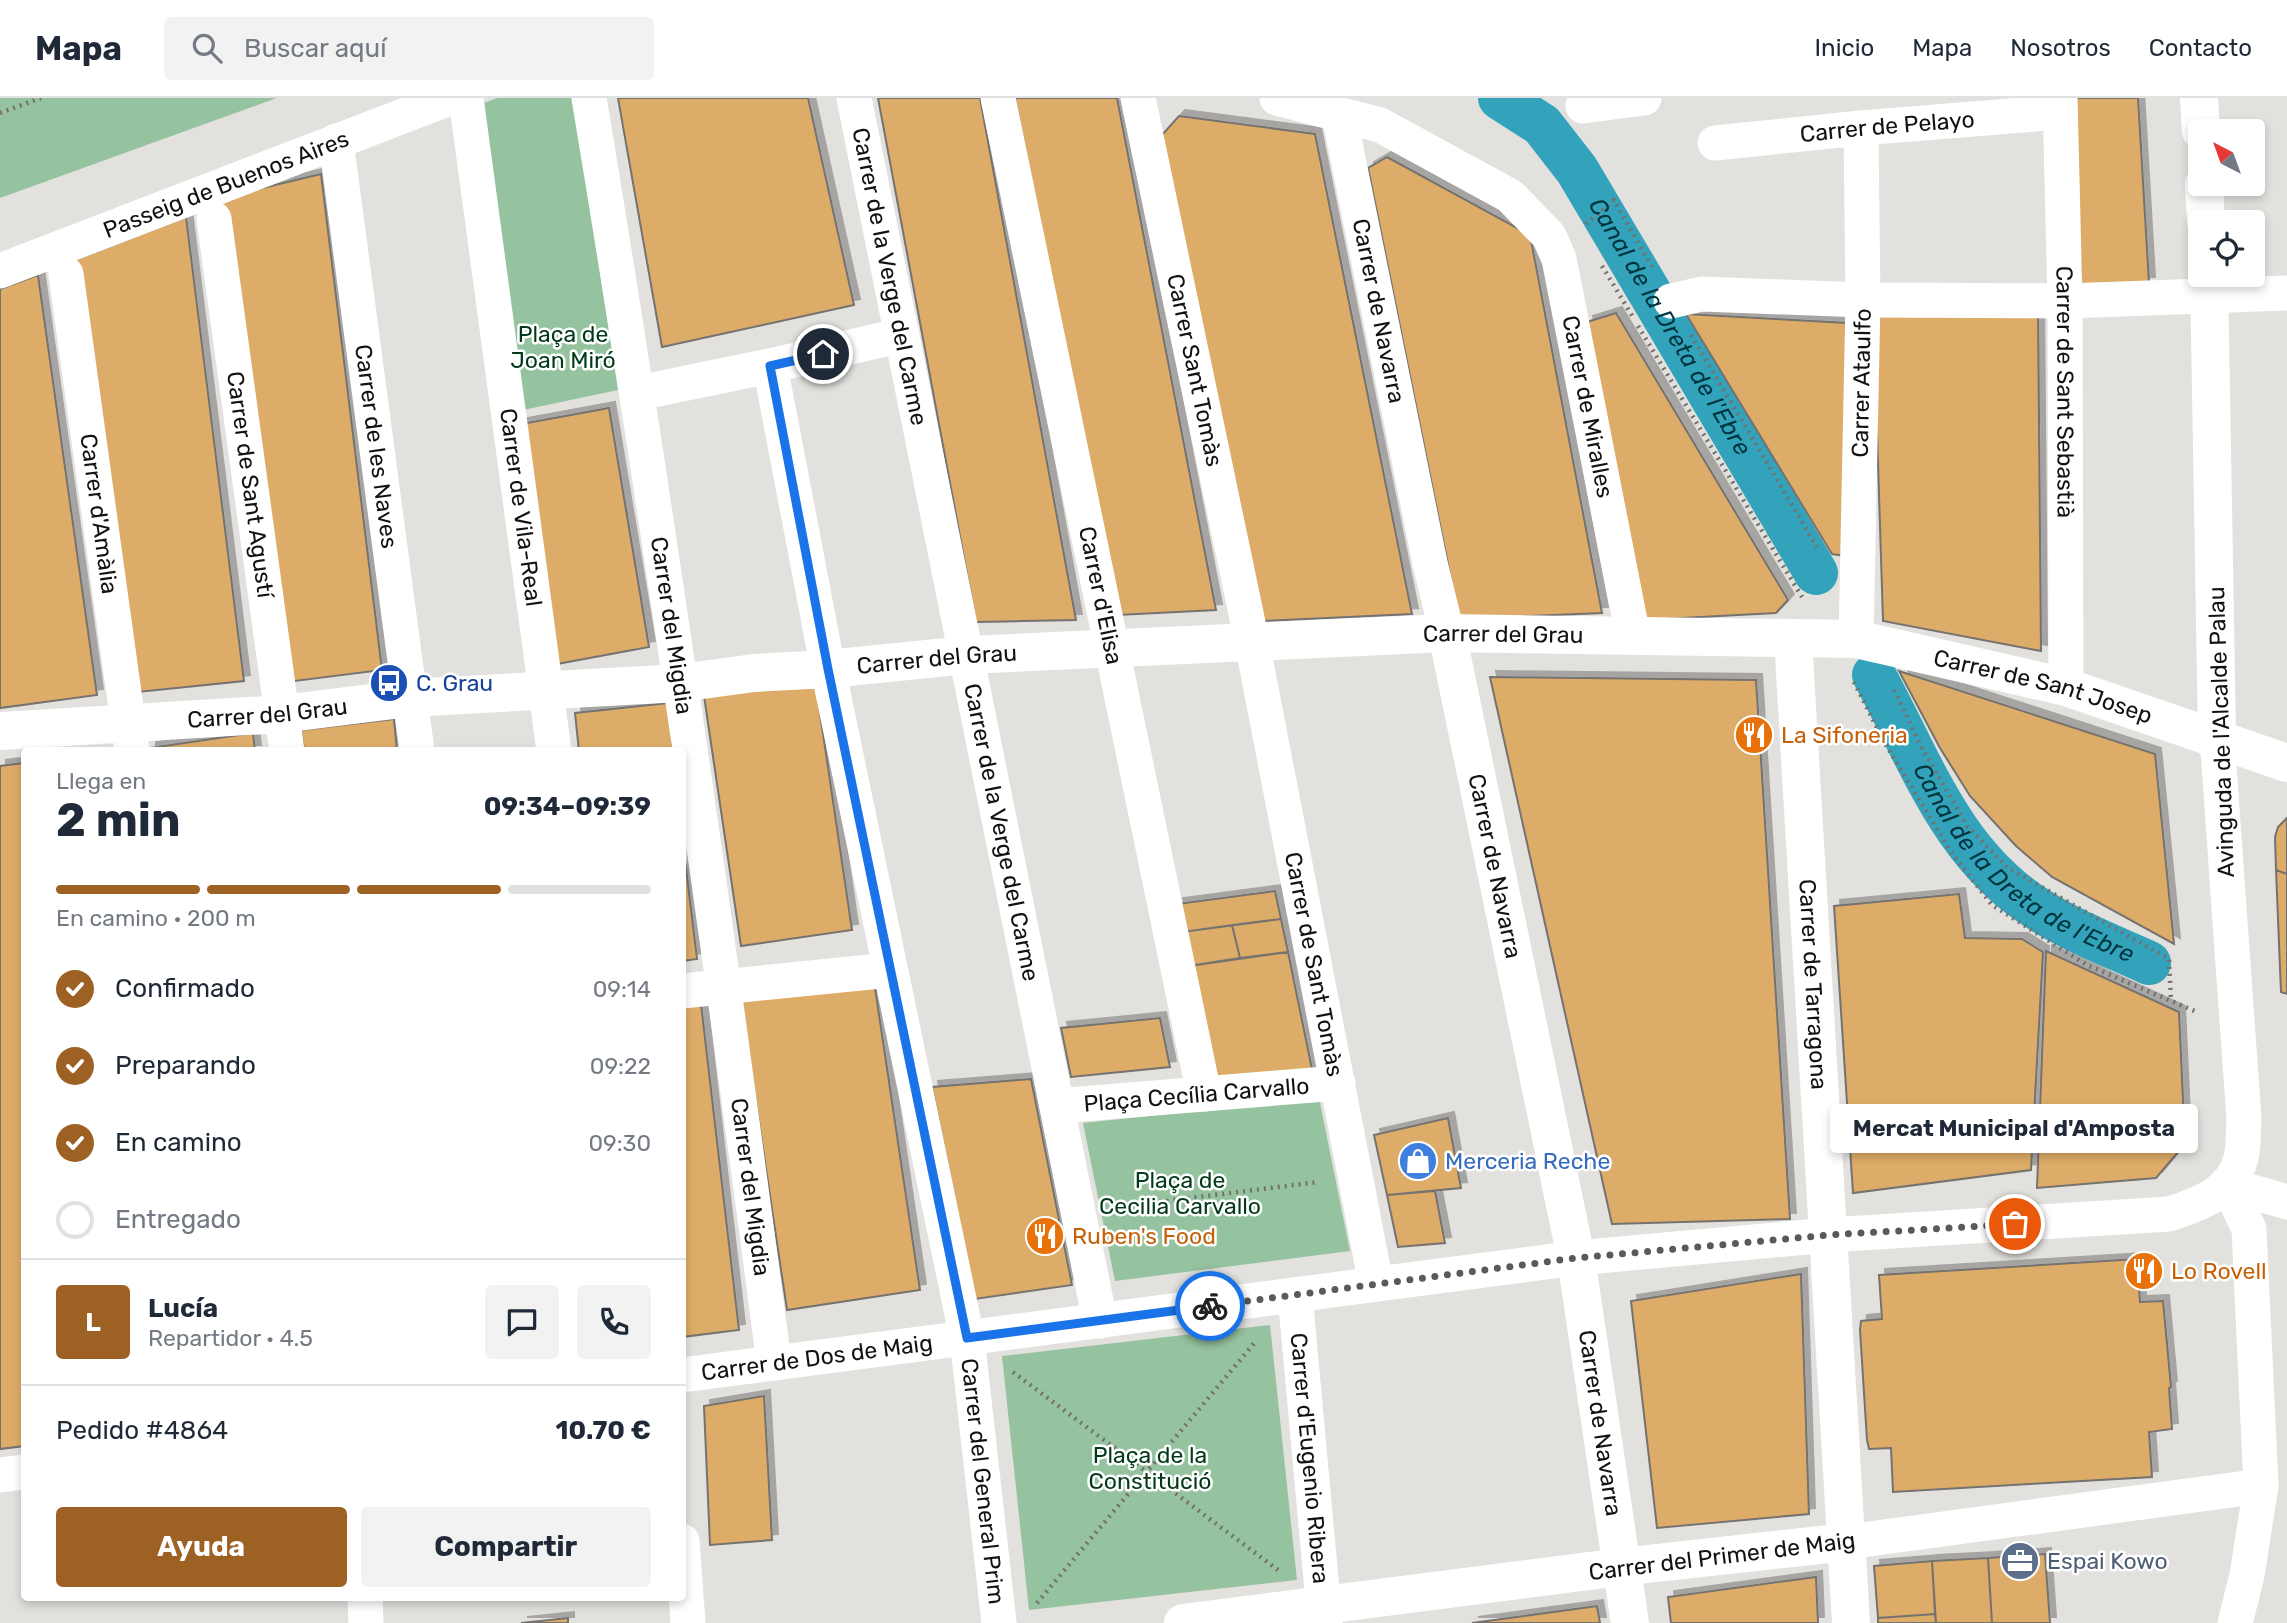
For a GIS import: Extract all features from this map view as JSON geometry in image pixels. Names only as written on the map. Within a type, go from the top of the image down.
[{"type":"street","name":"Passeig de Buenos Aires","points":[[0,271],[450,98]]},
{"type":"street","name":"Carrer de Vila-Real","points":[[466,98],[553,747]]},
{"type":"street","name":"Carrer del Migdia","points":[[589,98],[638,393],[725,986],[774,1363]]},
{"type":"street","name":"Carrer de la Verge del Carme","points":[[854,98],[1100,1321]]},
{"type":"street","name":"Carrer d'Elisa","points":[[998,98],[1204,1094]]},
{"type":"street","name":"Carrer Sant Tomàs","points":[[1138,98],[1252,642]]},
{"type":"street","points":[[1277,98],[1339,114]]},
{"type":"street","points":[[1583,106],[1644,98]]},
{"type":"street","points":[[2199,98],[2200,119]]},
{"type":"street","name":"Carrer de Pelayo","points":[[1715,142],[2060,105]]},
{"type":"street","name":"Carrer de Sant Sebastià","points":[[2060,105],[2066,687]]},
{"type":"street","name":"Carrer de Miralles","points":[[1339,114],[1380,125],[1510,196],[1549,236],[1559,259],[1633,636]]},
{"type":"street","name":"Carrer de Navarra","points":[[1339,114],[1576,1258],[1630,1623]]},
{"type":"street","name":"Carrer Ataulfo","points":[[1853,640],[1863,300],[1861,128]]},
{"type":"street","name":"Carrer de les Naves","points":[[336,141],[417,747]]},
{"type":"street","name":"Carrer de Sant Agustí","points":[[214,219],[284,732]]},
{"type":"street","name":"Carrer d'Amàlia","points":[[66,274],[130,737]]},
{"type":"street","points":[[1671,301],[1702,294],[1863,300],[2064,301],[2200,287]]},
{"type":"street","name":"Avinguda de l'Alcalde Palau","points":[[2210,287],[2217,737],[2244,1119],[2241,1159],[2228,1185]]},
{"type":"street","points":[[2221,287],[2287,293]]},
{"type":"street","points":[[638,393],[902,335]]},
{"type":"street","name":"Carrer del General Prim","points":[[770,366],[828,669],[967,1338],[1015,1618]]},
{"type":"street","name":"Carrer del Grau","points":[[0,731],[130,737],[284,732],[410,698],[680,683],[754,673],[828,669],[967,655],[1447,633],[1793,639]]},
{"type":"street","name":"Carrer de Sant Josep","points":[[1793,639],[1853,640],[2066,687],[2287,763]]},
{"type":"street","name":"Carrer de Tarragona","points":[[1793,639],[1851,1623]]},
{"type":"street","name":"Carrer de Sant Tomàs","points":[[1252,642],[1376,1284]]},
{"type":"street","points":[[686,990],[890,970]]},
{"type":"street","name":"Plaça Cecília Carvallo","points":[[1057,1106],[1338,1083]]},
{"type":"street","points":[[2228,1185],[2287,1202]]},
{"type":"street","points":[[2228,1185],[2249,1229],[2274,1493]]},
{"type":"street","name":"Carrer de Dos de Maig","points":[[686,1374],[1576,1258],[1829,1235],[2169,1214],[2201,1204],[2228,1185]]},
{"type":"street","name":"Carrer d'Eugenio Ribera","points":[[1294,1295],[1325,1614]]},
{"type":"street","points":[[2235,1623],[2247,1575],[2287,1462]]},
{"type":"street","points":[[0,1475],[21,1472]]},
{"type":"street","name":"Carrer del Primer de Maig","points":[[1183,1623],[1325,1614],[1620,1567],[2274,1493]]},
{"type":"street","points":[[686,1596],[688,1623]]},
{"type":"street","points":[[365,1601],[366,1623]]},
{"type":"path","points":[[0,113],[41,98]]},
{"type":"path","points":[[1585,225],[1614,200],[1819,550]]},
{"type":"path","points":[[1601,264],[1798,592],[1853,640],[1922,748],[1967,826],[2008,868],[2169,959],[2171,1000],[2087,965],[1992,905],[1951,852],[1884,742],[1853,640]]},
{"type":"path","points":[[1078,1212],[1356,1177]]},
{"type":"path","points":[[1015,1618],[1147,1472],[1294,1295]]},
{"type":"path","points":[[967,1338],[1147,1472],[1325,1614]]},
{"type":"green space","points":[[0,98],[277,98],[0,198]]},
{"type":"green space","name":"Plaça de Joan Miró","points":[[497,98],[573,98],[618,390],[523,410],[481,104]]},
{"type":"green space","name":"Plaça de Cecilia Carvallo","points":[[1319,1098],[1350,1251],[1115,1281],[1083,1123]]},
{"type":"green space","name":"Plaça de la Constitució","points":[[1270,1325],[1297,1580],[1029,1610],[1002,1356]]},
{"type":"building","points":[[618,98],[808,98],[854,305],[662,347]]},
{"type":"building","points":[[878,98],[980,98],[1076,620],[976,622]]},
{"type":"building","points":[[1015,98],[1117,98],[1216,610],[1118,615]]},
{"type":"building","points":[[2075,98],[2138,98],[2149,283],[2081,286]]},
{"type":"building","points":[[1179,116],[1315,134],[1412,614],[1262,621],[1161,136]]},
{"type":"building","points":[[1387,157],[1530,235],[1602,613],[1459,619],[1368,168]]},
{"type":"building","points":[[321,174],[382,670],[287,682],[216,199]]},
{"type":"building","points":[[186,217],[244,681],[138,692],[72,261]]},
{"type":"building","points":[[38,275],[97,695],[0,708],[0,289]]},
{"type":"building","points":[[1873,304],[2038,307],[2041,651],[1883,621]]},
{"type":"building","points":[[1616,313],[1788,600],[1776,613],[1644,620],[1587,322]]},
{"type":"building","points":[[1686,314],[1847,323],[1845,556],[1832,554]]},
{"type":"building","points":[[609,408],[649,647],[557,664],[516,425]]},
{"type":"building","points":[[1899,671],[2155,754],[2174,944],[2052,877],[2016,846],[1970,796],[1940,748]]},
{"type":"building","points":[[1490,677],[1756,680],[1790,1219],[1612,1224]]},
{"type":"building","points":[[815,679],[852,930],[741,946],[704,696]]},
{"type":"building","points":[[668,703],[673,747],[579,747],[575,713]]},
{"type":"building","points":[[394,719],[397,747],[303,747],[301,730]]},
{"type":"building","points":[[253,733],[255,747],[157,747]]},
{"type":"building","points":[[21,763],[21,1446],[0,1449],[0,766]]},
{"type":"building","points":[[2287,818],[2287,874],[2276,870],[2275,837],[2278,827]]},
{"type":"building","points":[[686,868],[697,959],[686,960]]},
{"type":"building","points":[[2276,870],[2287,874],[2287,994],[2281,992]]},
{"type":"building","points":[[1275,891],[1281,919],[1182,932],[1177,904]]},
{"type":"building","points":[[1959,894],[1965,938],[2022,939],[2043,952],[2031,1170],[1853,1193],[1834,906]]},
{"type":"building","points":[[1281,919],[1288,952],[1240,958],[1232,925]]},
{"type":"building","points":[[1232,925],[1240,958],[1189,966],[1182,932]]},
{"type":"building","points":[[2046,951],[2179,1012],[2185,1144],[2156,1178],[2037,1188]]},
{"type":"building","points":[[1288,952],[1313,1074],[1212,1083],[1189,966]]},
{"type":"building","points":[[874,981],[920,1290],[787,1310],[741,1001]]},
{"type":"building","points":[[701,1004],[739,1330],[686,1337],[686,1006]]},
{"type":"building","points":[[1160,1018],[1170,1067],[1071,1077],[1061,1028]]},
{"type":"building","points":[[1031,1079],[1072,1285],[975,1299],[932,1087]]},
{"type":"building","name":"Merceria Reche","points":[[1448,1118],[1461,1188],[1387,1195],[1374,1135]]},
{"type":"building","points":[[1435,1191],[1445,1243],[1398,1247],[1387,1195]]},
{"type":"building","points":[[2137,1259],[2140,1302],[2163,1301],[2171,1387],[2172,1429],[2149,1432],[2152,1477],[1893,1492],[1891,1448],[1869,1449],[1867,1440],[1860,1330],[1861,1321],[1882,1319],[1879,1275]]},
{"type":"building","points":[[1801,1274],[1809,1514],[1657,1528],[1631,1301]]},
{"type":"building","points":[[764,1396],[772,1540],[710,1545],[704,1406]]},
{"type":"building","points":[[2045,1554],[2050,1623],[1992,1623],[1988,1558]]},
{"type":"building","points":[[1988,1558],[1992,1623],[1936,1623],[1932,1561]]},
{"type":"building","points":[[1932,1561],[1935,1614],[1878,1618],[1874,1566]]},
{"type":"building","points":[[1816,1577],[1818,1623],[1671,1623],[1668,1597]]},
{"type":"building","points":[[1597,1606],[1600,1623],[1472,1623]]},
{"type":"building","points":[[1935,1614],[1936,1623],[1878,1623],[1878,1618]]},
{"type":"building","points":[[568,1618],[568,1623],[521,1623]]},
{"type":"waterway","name":"Canal de la Dreta de l'Ebre","points":[[1500,98],[1542,125],[1577,170],[1816,573]]},
{"type":"waterway","name":"Canal de la Dreta de l'Ebre","points":[[1874,675],[1941,804],[1982,861],[2008,887],[2051,917],[2149,963]]},
{"type":"way so far","points":[[1210,1306],[1576,1258],[1829,1235],[2015,1224]]},
{"type":"place","name":"C. Grau","points":[[389,683]]},
{"type":"place","name":"La Sifoneria","points":[[1754,735]]},
{"type":"place","name":"Merceria Reche","points":[[1418,1161]]},
{"type":"place","name":"Mercat Municipal d'Amposta","points":[[2015,1224]]},
{"type":"place","name":"Ruben's Food","points":[[1045,1236]]},
{"type":"place","name":"Lo Rovell","points":[[2144,1271]]},
{"type":"place","name":"Espai Kowo","points":[[2020,1561]]},
{"type":"route","points":[[823,354],[770,366],[828,669],[967,1338],[1210,1306]]}]
